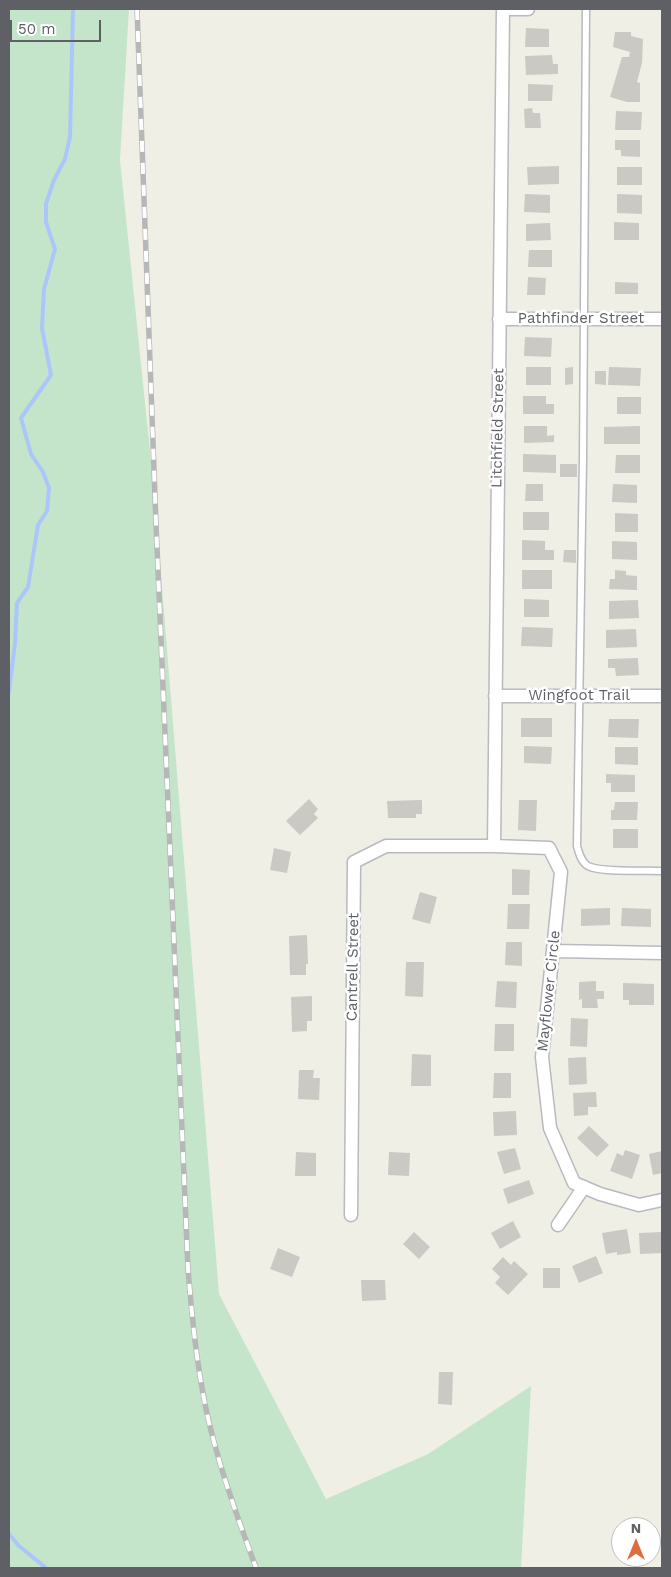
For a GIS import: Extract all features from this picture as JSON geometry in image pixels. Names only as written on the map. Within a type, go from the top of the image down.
[{"type":"street","points":[[503,9],[528,9]]},
{"type":"street","name":"Litchfield Street","points":[[494,846],[503,9]]},
{"type":"street","name":"Pathfinder Street","points":[[499,319],[662,318]]},
{"type":"street","name":"Wingfoot Trail","points":[[495,696],[662,696]]},
{"type":"street","name":"Cantrell Street","points":[[351,1215],[354,862],[386,846],[494,846]]},
{"type":"street","name":"Mayflower Circle","points":[[494,846],[549,848],[561,872],[542,1057],[550,1128],[574,1183],[600,1194],[640,1205],[662,1200]]},
{"type":"street","points":[[554,951],[662,953]]},
{"type":"street","points":[[558,1225],[584,1187]]},
{"type":"lane","points":[[586,9],[577,846],[580,857],[587,866],[599,869],[662,871]]},
{"type":"green space","points":[[9,9],[129,9],[120,160],[155,500],[219,1294],[326,1499],[428,1454],[531,1386],[521,1568],[9,1568]]},
{"type":"building","points":[[526,28],[549,29],[549,47],[525,47]]},
{"type":"building","points":[[615,32],[631,32],[631,36],[643,39],[642,63],[637,82],[640,83],[640,102],[627,102],[610,97],[622,57],[629,57],[630,52],[613,47]]},
{"type":"building","points":[[552,55],[553,64],[558,64],[558,74],[526,75],[525,56]]},
{"type":"building","points":[[528,84],[553,85],[552,101],[528,101]]},
{"type":"building","points":[[532,108],[533,113],[540,113],[541,128],[525,128],[524,109]]},
{"type":"building","points":[[616,111],[642,112],[641,130],[615,130]]},
{"type":"building","points":[[615,140],[640,140],[640,157],[621,156],[621,150],[615,150]]},
{"type":"building","points":[[559,166],[559,184],[528,185],[527,167]]},
{"type":"building","points":[[617,167],[642,167],[642,185],[617,185]]},
{"type":"building","points":[[525,194],[550,195],[550,213],[524,212]]},
{"type":"building","points":[[617,194],[642,195],[642,214],[617,213]]},
{"type":"building","points":[[614,222],[639,223],[639,240],[614,240]]},
{"type":"building","points":[[550,223],[551,240],[526,241],[526,224]]},
{"type":"building","points":[[529,250],[552,250],[552,267],[528,267]]},
{"type":"building","points":[[528,277],[546,278],[545,295],[527,295]]},
{"type":"building","points":[[615,282],[638,283],[638,294],[615,294]]},
{"type":"building","points":[[525,337],[552,338],[551,357],[524,356]]},
{"type":"building","points":[[526,367],[551,367],[551,385],[526,385]]},
{"type":"building","points":[[573,367],[573,384],[565,385],[565,368]]},
{"type":"building","points":[[609,367],[641,368],[640,386],[608,385]]},
{"type":"building","points":[[595,371],[606,371],[606,385],[595,384]]},
{"type":"building","points":[[523,396],[546,396],[546,404],[554,404],[554,414],[523,414]]},
{"type":"building","points":[[617,397],[641,397],[641,414],[617,414]]},
{"type":"building","points":[[524,426],[547,426],[547,436],[554,435],[554,442],[524,443]]},
{"type":"building","points":[[640,426],[640,444],[604,444],[604,427]]},
{"type":"building","points":[[523,454],[556,455],[556,473],[523,472]]},
{"type":"building","points":[[616,455],[640,455],[640,473],[615,473]]},
{"type":"building","points":[[560,464],[577,464],[577,477],[560,477]]},
{"type":"building","points":[[526,484],[543,484],[543,501],[525,501]]},
{"type":"building","points":[[613,484],[637,485],[637,503],[612,502]]},
{"type":"building","points":[[523,512],[549,512],[549,530],[523,530]]},
{"type":"building","points":[[615,513],[638,514],[638,532],[615,532]]},
{"type":"building","points":[[522,540],[545,541],[545,550],[554,550],[554,560],[522,560]]},
{"type":"building","points":[[612,541],[637,542],[637,560],[612,559]]},
{"type":"building","points":[[564,550],[576,550],[576,563],[563,562]]},
{"type":"building","points":[[522,570],[552,570],[552,589],[522,589]]},
{"type":"building","points":[[615,570],[626,571],[626,575],[637,576],[637,590],[609,589],[610,579],[615,579]]},
{"type":"building","points":[[524,599],[549,600],[549,617],[524,617]]},
{"type":"building","points":[[638,600],[639,618],[609,619],[609,601]]},
{"type":"building","points":[[522,627],[553,628],[552,647],[521,646]]},
{"type":"building","points":[[636,629],[637,647],[606,648],[606,630]]},
{"type":"building","points":[[638,658],[639,675],[616,676],[615,668],[608,668],[608,659]]},
{"type":"building","points":[[521,718],[552,718],[552,737],[521,737]]},
{"type":"building","points":[[609,719],[639,719],[638,738],[608,737]]},
{"type":"building","points":[[524,746],[552,747],[551,764],[524,763]]},
{"type":"building","points":[[615,747],[638,747],[638,765],[615,764]]},
{"type":"building","points":[[606,774],[635,775],[635,792],[611,792],[611,783],[606,783]]},
{"type":"building","points":[[309,799],[318,809],[314,814],[318,818],[300,835],[286,821]]},
{"type":"building","points":[[422,800],[422,814],[416,814],[416,818],[388,818],[387,801]]},
{"type":"building","points":[[519,800],[537,800],[536,831],[518,830]]},
{"type":"building","points":[[615,802],[638,802],[637,820],[611,820],[611,810],[614,810]]},
{"type":"building","points":[[613,829],[638,829],[638,848],[613,848]]},
{"type":"building","points":[[274,848],[291,852],[287,873],[270,870]]},
{"type":"building","points":[[512,869],[530,870],[529,895],[512,895]]},
{"type":"building","points":[[420,892],[437,897],[430,924],[412,919]]},
{"type":"building","points":[[508,904],[530,904],[529,929],[507,929]]},
{"type":"building","points":[[610,908],[610,925],[581,926],[581,909]]},
{"type":"building","points":[[622,908],[651,909],[651,927],[621,926]]},
{"type":"building","points":[[307,935],[308,964],[306,964],[306,975],[290,975],[289,936]]},
{"type":"building","points":[[506,942],[522,942],[522,966],[505,965]]},
{"type":"building","points":[[406,962],[424,962],[423,997],[405,996]]},
{"type":"building","points":[[497,981],[517,982],[516,1008],[495,1007]]},
{"type":"building","points":[[596,981],[596,991],[604,991],[604,999],[597,999],[598,1008],[582,1008],[582,999],[579,1000],[579,982]]},
{"type":"building","points":[[623,983],[654,984],[654,1005],[629,1005],[629,1000],[623,1000]]},
{"type":"building","points":[[312,996],[312,1021],[307,1021],[307,1031],[292,1032],[291,997]]},
{"type":"building","points":[[571,1018],[588,1019],[587,1047],[570,1046]]},
{"type":"building","points":[[495,1024],[514,1024],[514,1051],[494,1051]]},
{"type":"building","points":[[412,1054],[431,1055],[431,1086],[411,1086]]},
{"type":"building","points":[[586,1057],[587,1084],[569,1085],[568,1058]]},
{"type":"building","points":[[299,1070],[314,1070],[313,1078],[320,1078],[319,1100],[298,1099]]},
{"type":"building","points":[[494,1073],[511,1073],[511,1098],[493,1098]]},
{"type":"building","points":[[596,1092],[597,1107],[588,1107],[588,1115],[574,1116],[573,1093]]},
{"type":"building","points":[[516,1111],[517,1135],[494,1136],[493,1112]]},
{"type":"building","points":[[589,1126],[609,1145],[597,1157],[577,1138]]},
{"type":"building","points":[[515,1148],[521,1169],[504,1174],[497,1152]]},
{"type":"building","points":[[625,1150],[640,1155],[632,1179],[610,1171],[617,1153],[623,1156]]},
{"type":"building","points":[[662,1151],[662,1173],[653,1175],[649,1154]]},
{"type":"building","points":[[296,1152],[316,1153],[316,1176],[295,1176]]},
{"type":"building","points":[[389,1152],[410,1153],[409,1176],[388,1175]]},
{"type":"building","points":[[529,1180],[534,1194],[508,1204],[503,1189]]},
{"type":"building","points":[[513,1221],[521,1237],[500,1249],[491,1233]]},
{"type":"building","points":[[627,1229],[631,1253],[617,1255],[617,1252],[606,1254],[602,1233]]},
{"type":"building","points":[[414,1232],[430,1247],[419,1259],[403,1244]]},
{"type":"building","points":[[661,1232],[662,1253],[640,1254],[639,1233]]},
{"type":"building","points":[[278,1248],[300,1257],[292,1277],[270,1269]]},
{"type":"building","points":[[596,1256],[603,1273],[579,1283],[572,1266]]},
{"type":"building","points":[[503,1257],[511,1265],[514,1261],[528,1274],[508,1295],[495,1283],[500,1277],[492,1269]]},
{"type":"building","points":[[543,1268],[560,1268],[560,1288],[543,1288]]},
{"type":"building","points":[[361,1280],[385,1280],[386,1300],[362,1301]]},
{"type":"building","points":[[439,1372],[453,1372],[452,1405],[438,1404]]},
{"type":"waterway","points":[[9,692],[15,643],[17,603],[28,587],[38,525],[47,511],[49,488],[43,472],[31,454],[21,418],[51,375],[42,328],[44,289],[55,249],[46,222],[46,204],[54,180],[65,159],[70,137],[73,9]]},
{"type":"waterway","points":[[9,1534],[18,1545],[46,1568]]},
{"type":"railway","points":[[137,9],[156,524],[188,1269],[198,1360],[210,1427],[225,1479],[256,1568]]}]
